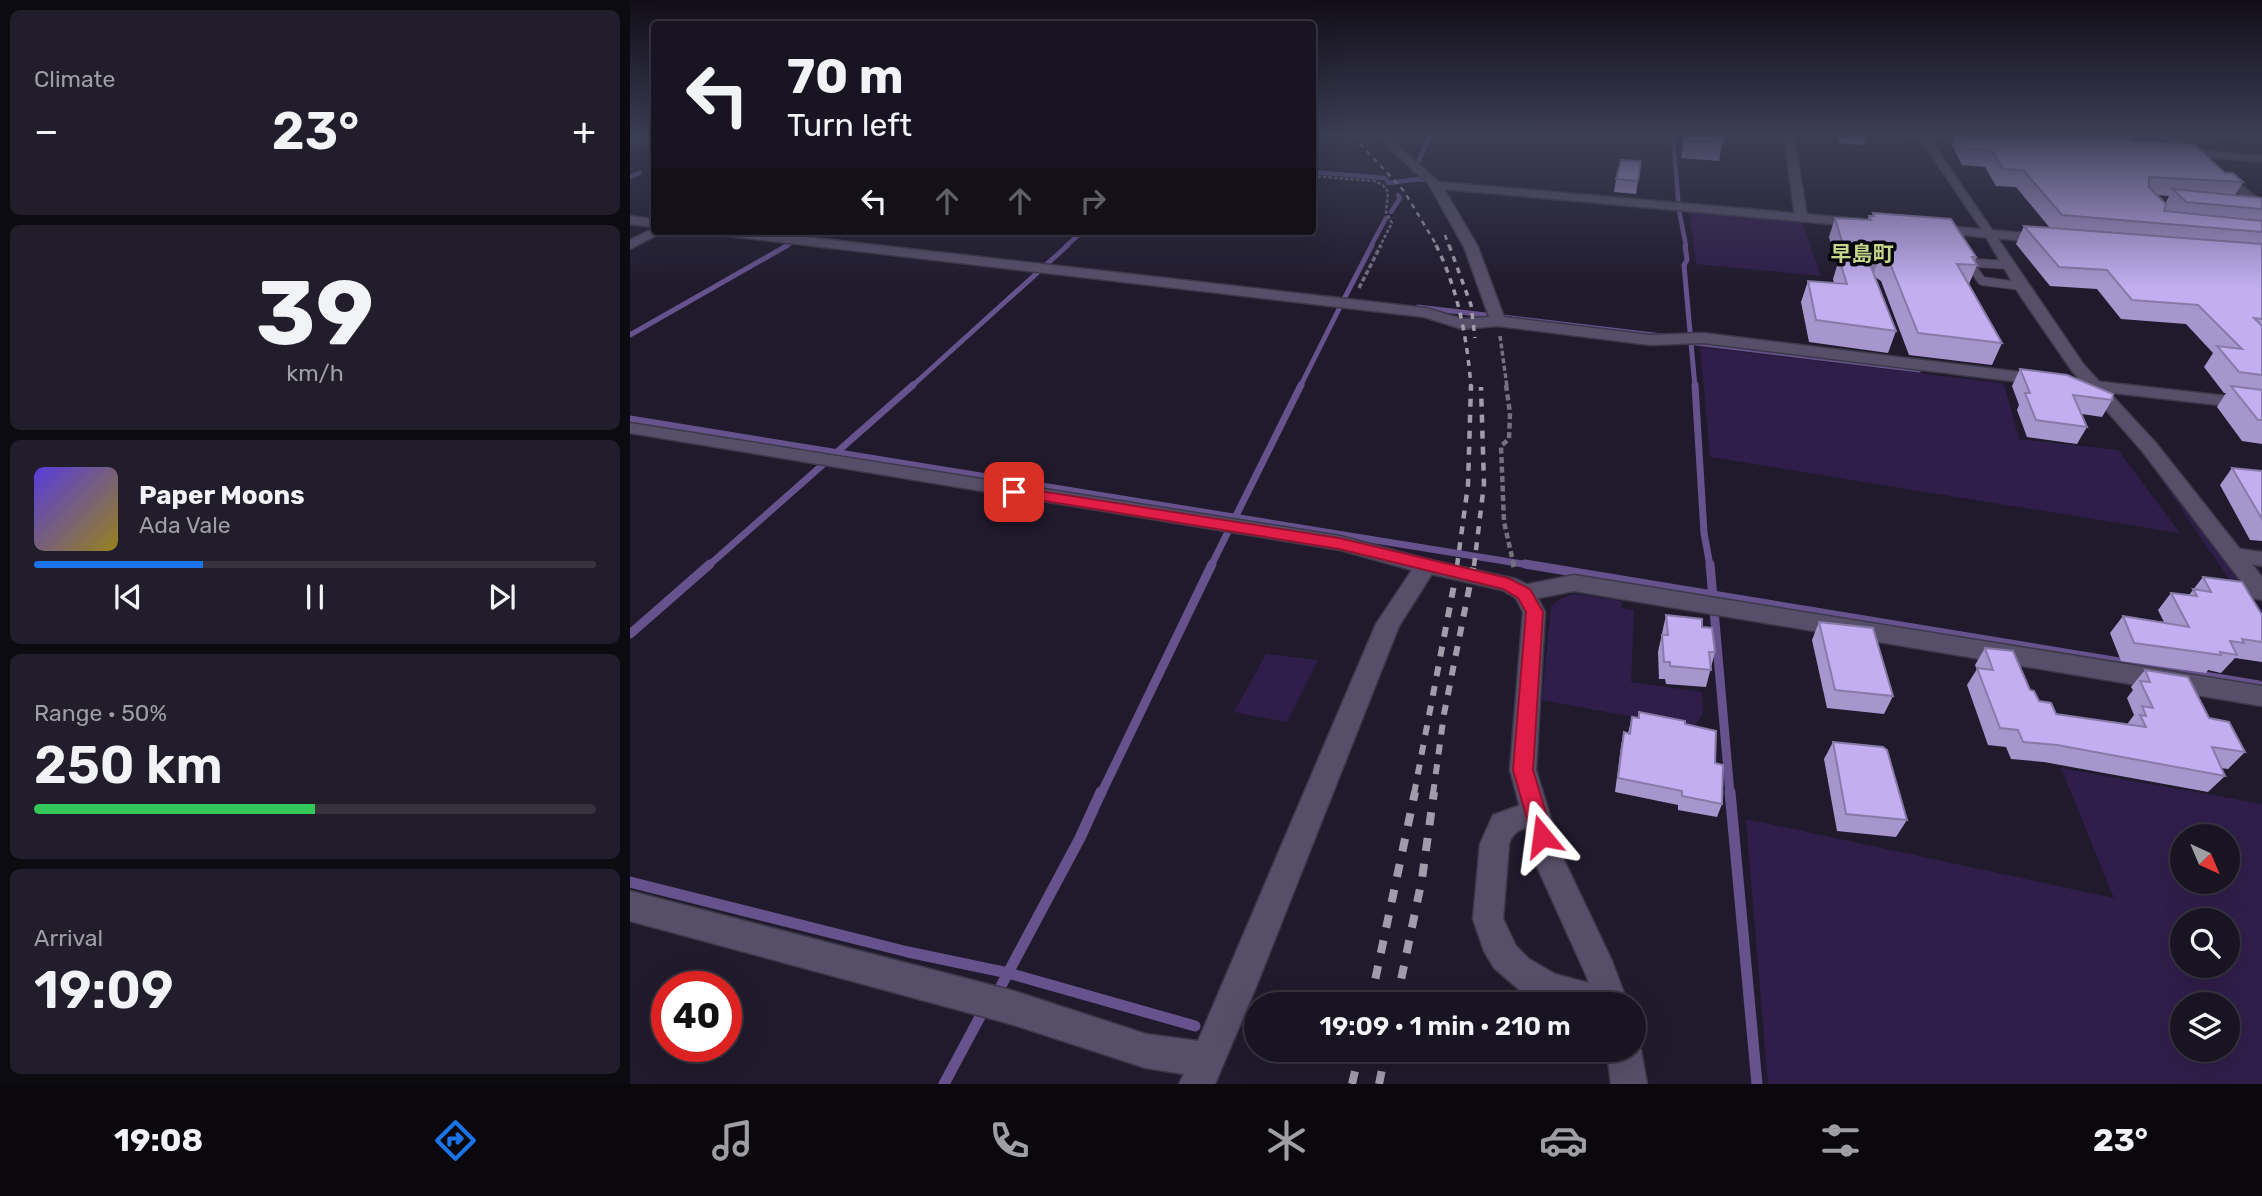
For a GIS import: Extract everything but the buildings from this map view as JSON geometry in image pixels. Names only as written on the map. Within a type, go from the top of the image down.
[{"type":"street","points":[[1436,187],[1471,247],[1498,317]]},
{"type":"street","points":[[1471,187],[1879,224]]},
{"type":"street","points":[[1797,187],[1801,217]]},
{"type":"street","points":[[1956,187],[2078,368],[2149,447],[2262,592]]},
{"type":"street","points":[[2230,187],[2253,207]]},
{"type":"street","points":[[630,220],[651,223]]},
{"type":"street","points":[[1918,228],[2059,240]]},
{"type":"street","points":[[630,245],[651,235]]},
{"type":"street","points":[[754,235],[1426,313],[1462,324],[1498,317],[1681,338],[1900,356],[2095,386],[2262,405]]},
{"type":"street","points":[[630,428],[1339,543],[1508,584],[1524,593],[1534,612],[1523,770],[1549,860],[1601,972],[1607,992]]},
{"type":"street","points":[[2233,555],[2262,559]]},
{"type":"street","points":[[630,906],[1014,1008],[1202,1072],[1388,624],[1426,566]]},
{"type":"street","points":[[1524,593],[1574,583],[2262,696]]},
{"type":"street","points":[[1535,813],[1500,827],[1495,840],[1488,919],[1500,951],[1538,985],[1555,992]]},
{"type":"street","points":[[1626,1062],[1629,1084]]},
{"type":"lane","points":[[2008,265],[1977,263],[1970,266],[1982,281],[2021,286]]},
{"type":"path","points":[[1354,298],[1392,223],[1386,212],[1388,192],[1384,187]]},
{"type":"path","points":[[1498,317],[1510,413],[1509,439],[1501,446],[1504,522],[1512,561]]},
{"type":"shaded area","points":[[1685,210],[1801,220],[1821,276],[1696,264],[1690,216]]},
{"type":"shaded area","points":[[1700,347],[2001,383],[2004,385],[2019,439],[2118,450],[2180,533],[1710,457]]},
{"type":"shaded area","points":[[2158,475],[2262,610],[2262,627]]},
{"type":"shaded area","points":[[1574,594],[1622,601],[1621,608],[1634,610],[1631,682],[1702,692],[1703,714],[1693,728],[1542,700],[1551,606]]},
{"type":"shaded area","points":[[1266,654],[1318,660],[1287,722],[1234,712]]},
{"type":"shaded area","points":[[2061,768],[2262,804],[2262,1084],[1768,1084],[1746,819],[2114,898]]},
{"type":"waterway","points":[[1677,187],[1686,246]]},
{"type":"waterway","points":[[1391,212],[1400,198],[1398,195]]},
{"type":"waterway","points":[[1371,246],[1386,218]]},
{"type":"waterway","points":[[801,238],[806,235]]},
{"type":"waterway","points":[[1066,246],[1078,235]]},
{"type":"waterway","points":[[785,246],[793,242]]},
{"type":"waterway","points":[[630,335],[788,245]]},
{"type":"waterway","points":[[911,387],[1068,245]]},
{"type":"waterway","points":[[1343,301],[1372,245]]},
{"type":"waterway","points":[[1685,245],[1687,260],[1684,265],[1691,342]]},
{"type":"waterway","points":[[1301,385],[1340,307]]},
{"type":"waterway","points":[[1418,307],[1662,336]]},
{"type":"waterway","points":[[1691,342],[1919,370]]},
{"type":"waterway","points":[[1691,342],[1695,387]]},
{"type":"waterway","points":[[837,453],[913,385]]},
{"type":"waterway","points":[[1235,517],[1301,385]]},
{"type":"waterway","points":[[1695,385],[1704,533],[1710,566]]},
{"type":"waterway","points":[[630,419],[837,453]]},
{"type":"waterway","points":[[708,566],[837,453]]},
{"type":"waterway","points":[[837,453],[1235,517]]},
{"type":"waterway","points":[[1211,566],[1235,517]]},
{"type":"waterway","points":[[1235,517],[1535,566]]},
{"type":"waterway","points":[[630,634],[710,564]]},
{"type":"waterway","points":[[1101,794],[1212,564]]},
{"type":"waterway","points":[[1525,564],[1713,595]]},
{"type":"waterway","points":[[1710,564],[1713,595]]},
{"type":"waterway","points":[[1713,595],[2259,685]]},
{"type":"waterway","points":[[1713,595],[1730,794]]},
{"type":"waterway","points":[[1008,973],[1080,838],[1101,792]]},
{"type":"waterway","points":[[1730,792],[1757,1084]]},
{"type":"waterway","points":[[630,882],[908,952],[1008,973]]},
{"type":"waterway","points":[[1001,986],[1008,973]]},
{"type":"waterway","points":[[1008,973],[1195,1026]]},
{"type":"waterway","points":[[944,1084],[981,1015]]},
{"type":"railway","points":[[1400,187],[1437,246]]},
{"type":"railway","points":[[1445,235],[1449,246]]},
{"type":"railway","points":[[1436,245],[1460,314],[1471,387]]},
{"type":"railway","points":[[1449,245],[1471,305],[1475,338]]},
{"type":"railway","points":[[1457,566],[1468,485],[1471,387]]},
{"type":"railway","points":[[1474,566],[1484,484],[1481,387]]},
{"type":"railway","points":[[1414,794],[1458,564]]},
{"type":"railway","points":[[1433,794],[1444,714],[1474,564]]},
{"type":"railway","points":[[1373,992],[1415,792]]},
{"type":"railway","points":[[1398,992],[1422,879],[1434,792]]},
{"type":"railway","points":[[1352,1084],[1357,1062]]},
{"type":"railway","points":[[1379,1084],[1384,1062]]},
{"type":"district","name":"早島町","points":[[1862,254]]},
{"type":"route","points":[[1014,492],[1339,543],[1472,578],[1508,584],[1524,593],[1534,612],[1523,770],[1542,836]]}]
